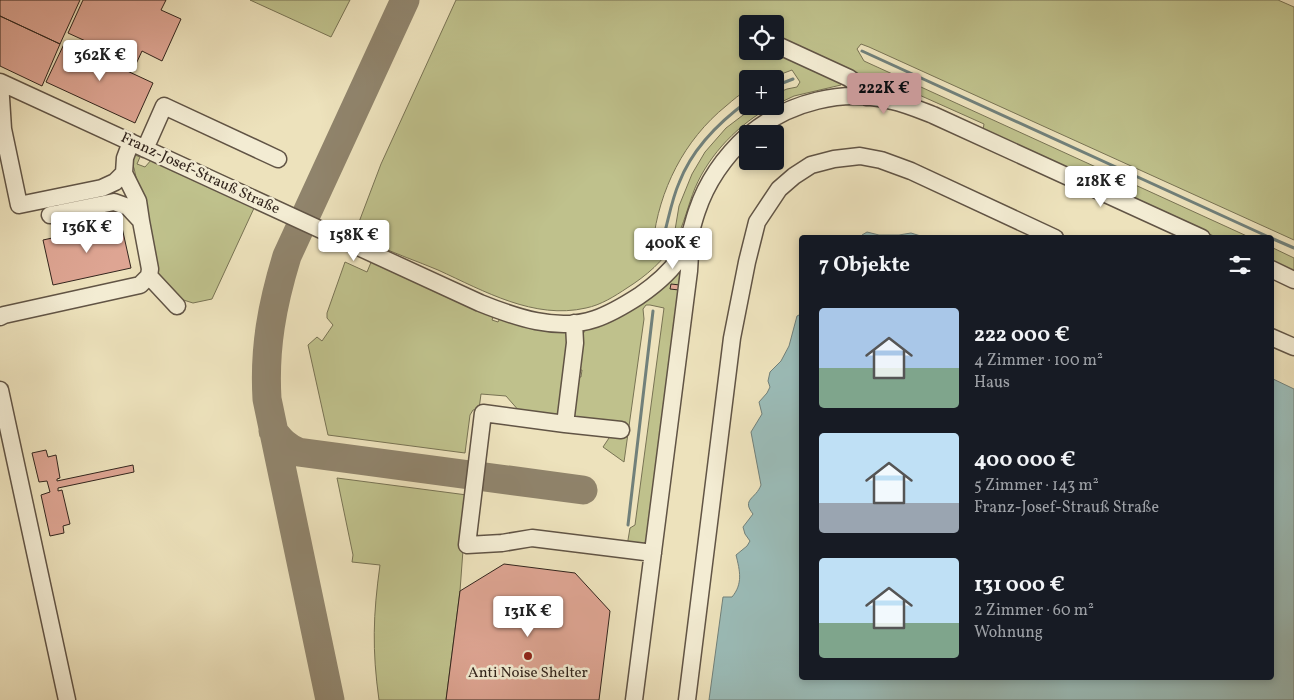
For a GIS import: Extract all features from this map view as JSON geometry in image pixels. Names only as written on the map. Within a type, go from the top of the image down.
[{"type":"street","points":[[784,48],[849,78],[860,86],[866,97]]},
{"type":"street","points":[[0,82],[3,128],[19,205],[102,188],[115,182],[124,173]]},
{"type":"street","name":"Franz-Josef-Strauß Straße","points":[[0,82],[499,311],[544,322],[574,323],[604,316],[649,289],[676,263],[688,243]]},
{"type":"street","points":[[762,125],[775,116],[805,104],[844,96],[891,100],[933,115],[1195,235]]},
{"type":"street","points":[[120,203],[124,189],[125,158],[138,146],[164,106],[278,159]]},
{"type":"street","points":[[634,700],[689,271],[690,254],[688,243],[700,202],[714,174],[739,144]]},
{"type":"street","points":[[687,700],[732,338],[756,222],[779,189],[811,165],[834,159],[860,156],[881,160],[911,172],[1048,235]]},
{"type":"street","points":[[0,317],[127,289],[140,285],[149,276],[150,269],[138,201],[124,173]]},
{"type":"street","points":[[50,215],[114,202],[128,207],[141,221]]},
{"type":"street","points":[[1274,270],[1294,280]]},
{"type":"street","points":[[149,276],[177,306]]},
{"type":"street","points":[[566,424],[576,343],[574,323]]},
{"type":"street","points":[[1274,338],[1294,347]]},
{"type":"street","points":[[0,390],[67,700]]},
{"type":"street","points":[[621,430],[483,413],[467,545],[502,543],[532,538],[653,553]]},
{"type":"green space","points":[[250,0],[350,0],[331,37]]},
{"type":"green space","points":[[456,0],[1278,0],[1294,7],[1294,240],[869,47],[861,44],[857,49],[864,61],[1245,235],[1212,235],[983,130],[984,124],[917,94],[900,88],[879,86],[784,42],[784,15],[739,15],[739,60],[784,60],[784,55],[841,82],[841,85],[794,96],[784,101],[784,90],[797,87],[800,82],[792,70],[784,73],[784,70],[739,70],[739,96],[711,119],[686,150],[676,167],[661,204],[653,243],[663,250],[673,242],[679,206],[692,174],[705,152],[726,128],[743,115],[757,115],[744,125],[739,125],[739,129],[717,151],[701,175],[678,235],[671,248],[648,273],[613,297],[597,305],[567,311],[528,307],[510,301],[375,244],[381,232],[359,222],[381,164]]},
{"type":"green space","points":[[135,155],[140,157],[137,164],[145,167],[152,159],[255,206],[212,299],[193,303],[177,298],[157,274],[134,168],[131,163]]},
{"type":"green space","points":[[1274,248],[1294,258],[1294,273],[1274,264]]},
{"type":"green space","points":[[372,260],[494,315],[492,320],[498,322],[500,318],[564,330],[569,333],[563,411],[557,417],[520,412],[506,396],[481,394],[479,409],[473,410],[470,415],[465,453],[328,435],[308,345],[317,337],[322,341],[333,325],[327,318],[327,313],[345,262],[367,272]]},
{"type":"green space","points":[[685,263],[649,542],[641,548],[627,546],[630,528],[635,525],[664,308],[646,305],[643,309],[644,319],[624,462],[603,447],[611,435],[573,415],[577,377],[581,377],[582,370],[579,370],[583,335],[585,329]]},
{"type":"green space","points":[[337,478],[467,495],[460,591],[446,700],[379,700],[374,632],[380,565],[352,562],[353,555]]},
{"type":"water","points":[[867,232],[879,235],[862,235]]},
{"type":"water","points":[[911,233],[918,235],[899,235]]},
{"type":"water","points":[[799,315],[799,680],[1274,680],[1274,379],[1294,389],[1294,700],[709,700],[723,597],[732,597],[738,587],[739,572],[736,555],[750,541],[743,527],[753,514],[748,505],[749,502],[761,485],[751,432],[762,414],[759,402],[770,387],[768,381],[770,372],[781,361],[789,346],[797,316]]},
{"type":"building","points":[[0,0],[80,0],[60,44],[0,16]]},
{"type":"building","points":[[83,0],[166,0],[161,10],[181,19],[162,61],[142,51],[136,64],[68,33]]},
{"type":"building","points":[[0,16],[60,44],[42,86],[0,66]]},
{"type":"building","points":[[65,42],[153,83],[135,123],[46,82]]},
{"type":"building","points":[[121,223],[131,268],[53,285],[43,240]]},
{"type":"building","points":[[671,284],[680,285],[679,290],[670,289]]},
{"type":"building","points":[[46,450],[48,457],[56,455],[60,478],[57,481],[133,465],[134,472],[58,488],[58,491],[62,490],[70,524],[63,526],[64,533],[50,536],[41,495],[50,492],[47,481],[39,482],[32,453]]},
{"type":"building","name":"Anti Noise Shelter","points":[[504,564],[575,573],[610,611],[599,700],[446,700],[460,591]]},
{"type":"waterway","points":[[862,51],[1264,235]]},
{"type":"waterway","points":[[784,82],[793,79]]},
{"type":"waterway","points":[[662,242],[676,190],[691,159],[717,127],[739,108]]},
{"type":"waterway","points":[[1274,239],[1294,248]]},
{"type":"waterway","points":[[628,525],[653,311]]},
{"type":"taxiway","points":[[330,700],[267,399],[268,344],[273,309],[287,256],[405,0]]},
{"type":"taxiway","points":[[273,431],[284,443],[298,452],[583,490]]},
{"type":"place","name":"Anti Noise Shelter","points":[[528,656]]}]
